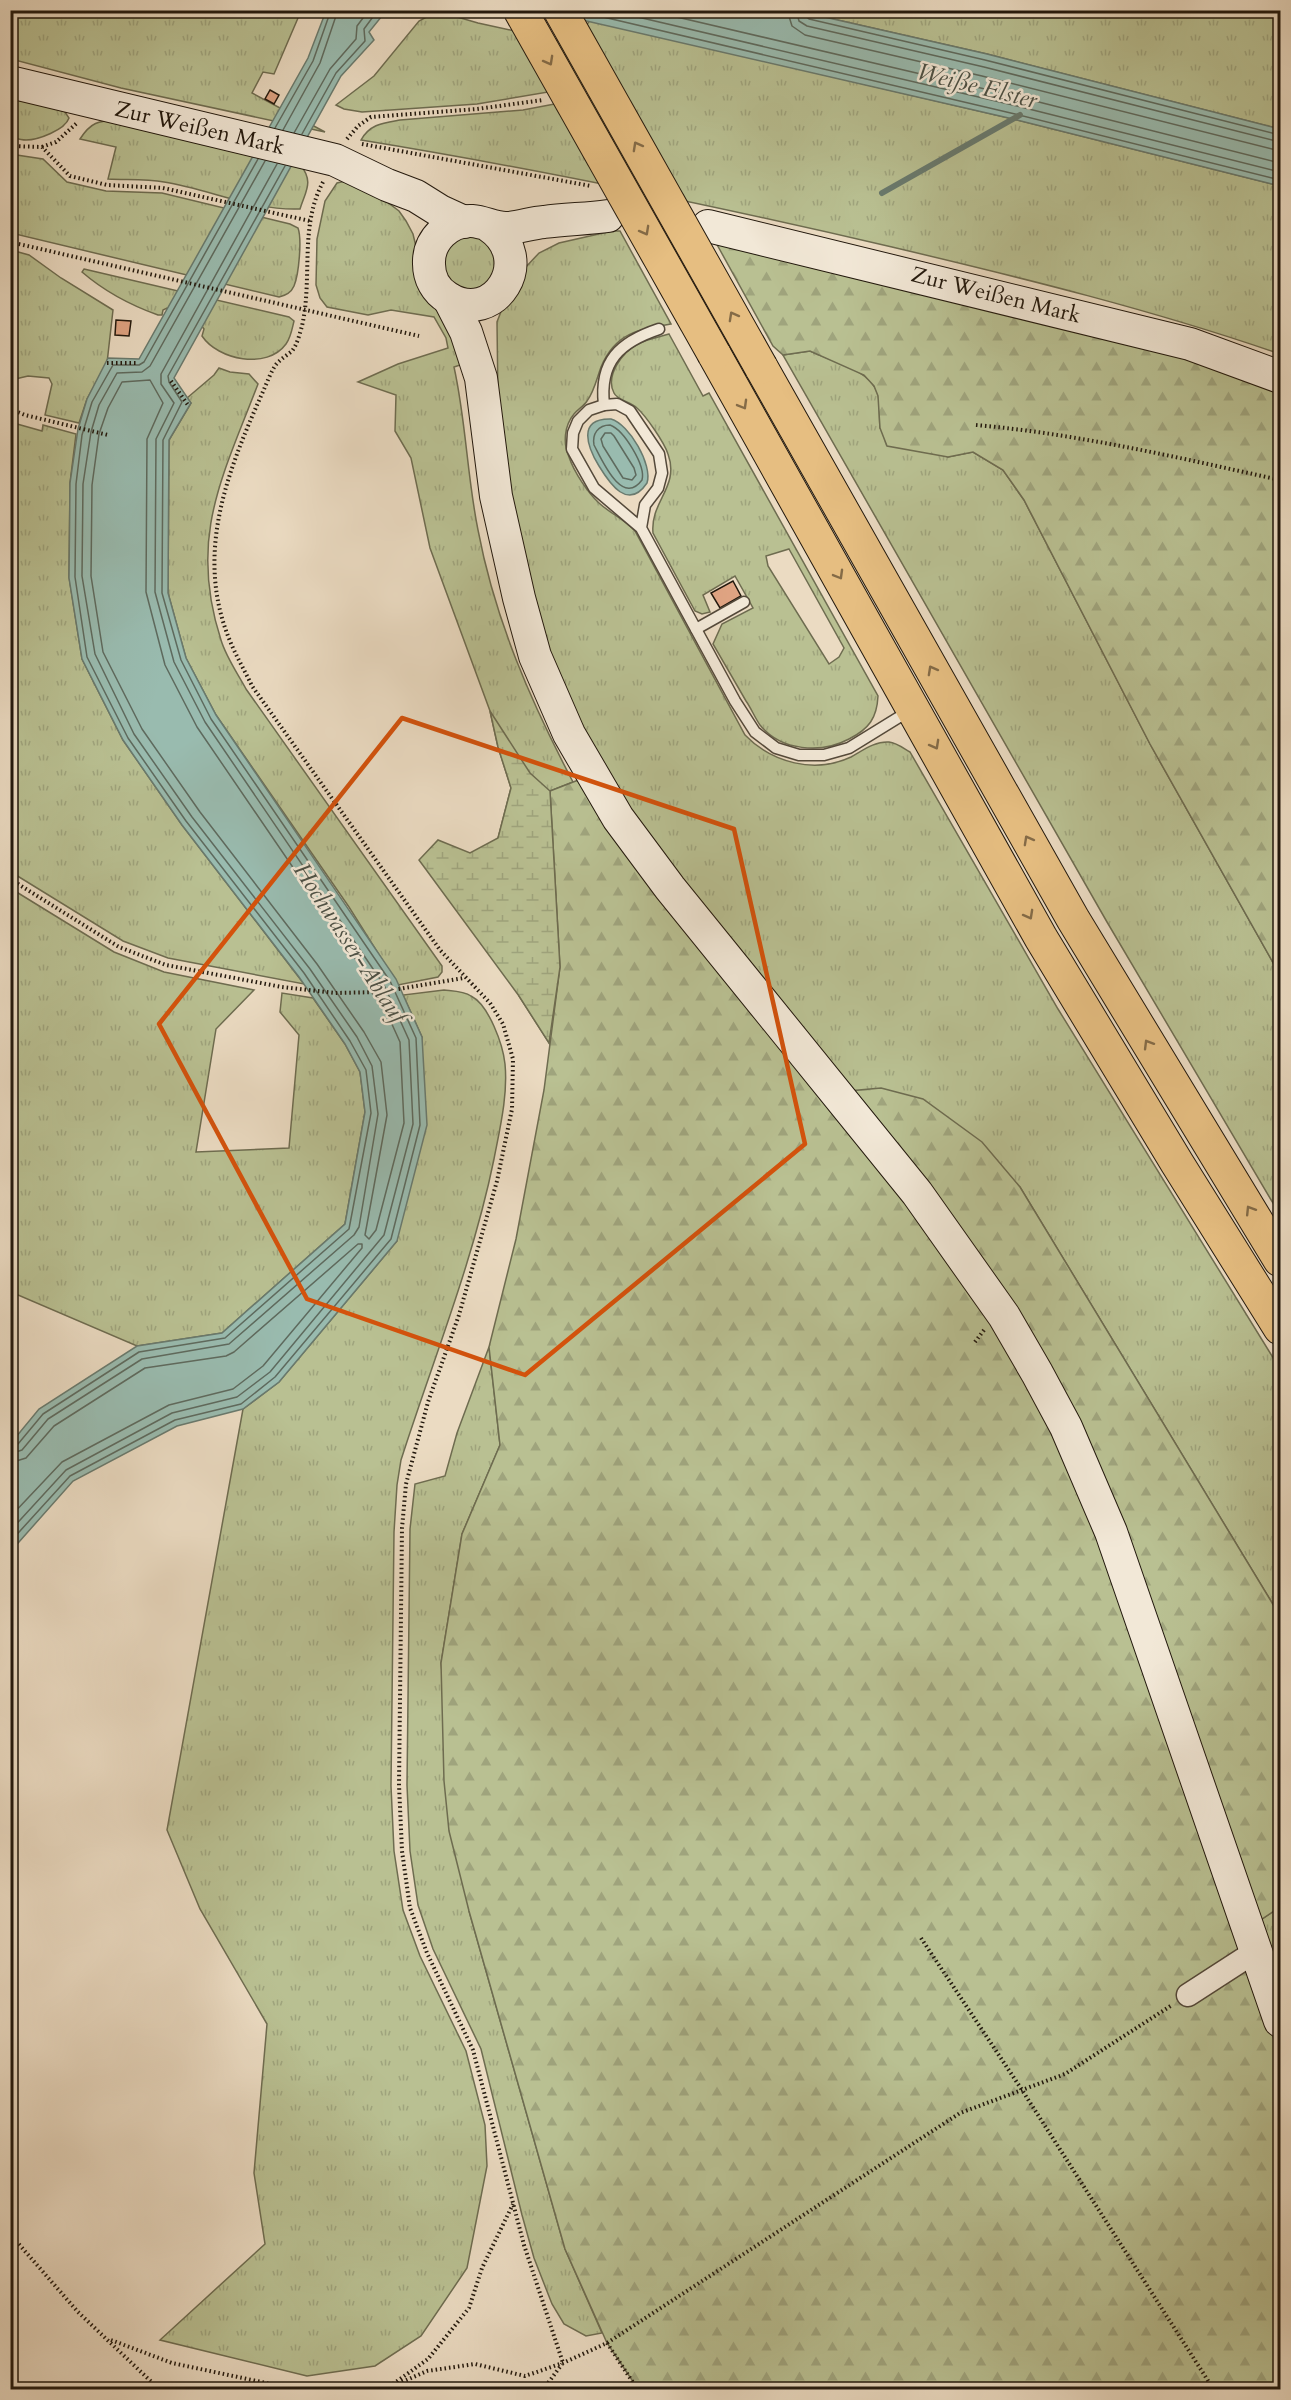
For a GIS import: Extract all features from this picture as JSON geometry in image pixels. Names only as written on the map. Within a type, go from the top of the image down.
[{"type":"highway","points":[[520,10],[914,707],[1041,938],[1171,1153],[1281,1328]]},
{"type":"highway","points":[[560,10],[1073,920],[1281,1260]]},
{"type":"main road","name":"Zur Weißen Mark","points":[[10,82],[335,160],[416,196],[440,211],[497,231],[508,245],[512,263],[503,284]]},
{"type":"main road","name":"Zur Weißen Mark","points":[[387,185],[417,223],[431,250]]},
{"type":"main road","name":"Zur Weißen Mark","points":[[481,378],[466,332],[449,299],[434,283],[429,272],[431,250],[440,234],[447,228],[477,224],[508,228],[546,221],[595,218],[529,250],[503,284]]},
{"type":"main road","name":"Zur Weißen Mark","points":[[708,226],[1190,344],[1281,377]]},
{"type":"main road","points":[[449,299],[478,304],[503,284]]},
{"type":"main road","points":[[503,284],[491,310],[481,378],[496,496],[519,598],[535,656],[569,734],[618,818],[670,888],[917,1193],[1004,1316],[1037,1373],[1066,1427],[1111,1532],[1281,2021]]},
{"type":"street","points":[[1188,1995],[1256,1951]]},
{"type":"lane","points":[[604,405],[602,388],[607,367],[621,347],[641,335],[659,329]]},
{"type":"lane","points":[[641,528],[645,505],[658,488],[663,473],[659,454],[630,411],[617,404],[589,410],[578,421],[573,433],[572,449],[594,488],[641,528],[735,701],[755,732],[776,748],[799,755],[824,755],[849,748],[914,707]]},
{"type":"lane","points":[[696,629],[744,602]]},
{"type":"path","points":[[543,100],[477,109],[370,117],[358,126],[335,160],[317,193],[310,221],[302,327],[294,349],[275,365],[227,482],[218,515],[213,553],[217,596],[229,639],[252,686],[440,951],[490,1003],[503,1024],[513,1059],[512,1109],[497,1181],[459,1315],[410,1461],[406,1484],[402,1528],[399,1785],[401,1829],[410,1908],[427,1953],[473,2050],[524,2245],[563,2363]]},
{"type":"path","points":[[10,146],[42,147],[56,142],[73,129],[90,102]]},
{"type":"path","points":[[42,147],[70,176],[107,185],[162,188],[310,221]]},
{"type":"path","points":[[10,242],[419,336]]},
{"type":"path","points":[[107,363],[138,363]]},
{"type":"path","points":[[171,381],[188,405]]},
{"type":"path","points":[[10,409],[25,415],[108,435]]},
{"type":"path","points":[[976,425],[1027,429],[1118,445],[1281,480]]},
{"type":"path","points":[[10,879],[119,947],[166,965],[282,987],[335,993],[381,992],[464,978]]},
{"type":"path","points":[[921,1938],[1022,2090],[1214,2390]]},
{"type":"path","points":[[363,2390],[386,2389],[427,2370],[475,2364],[525,2376],[563,2363],[607,2343],[960,2113],[1065,2074],[1188,1995]]},
{"type":"path","points":[[386,2389],[428,2359],[469,2308],[482,2268],[513,2204]]},
{"type":"path","points":[[10,2234],[78,2312],[160,2390]]},
{"type":"path","points":[[107,2339],[172,2363],[299,2390]]},
{"type":"path","points":[[607,2343],[638,2390]]},
{"type":"path","points":[[543,2390],[563,2363]]},
{"type":"highlighted area","points":[[402,718],[734,829],[805,1144],[525,1375],[307,1299],[159,1024]]},
{"type":"green space","points":[[10,11],[301,11],[274,74],[263,72],[252,93],[325,132],[121,88],[11,59]]},
{"type":"green space","points":[[798,11],[1280,11],[1280,129],[987,54]]},
{"type":"green space","points":[[432,14],[447,14],[574,44],[590,20],[1013,119],[1280,186],[1280,354],[1136,309],[892,247],[627,189],[361,140],[373,127],[388,122],[523,110],[618,92],[613,81],[477,104],[362,112],[336,105],[374,76],[419,21]]},
{"type":"green space","points":[[10,92],[63,109],[69,118],[57,130],[44,136],[26,140],[11,137]]},
{"type":"green space","points":[[117,120],[300,164],[307,176],[308,186],[300,209],[266,207],[164,182],[108,179],[116,147],[80,139],[88,129],[96,124]]},
{"type":"green space","points":[[10,154],[43,159],[67,182],[106,191],[162,193],[290,224],[298,228],[300,240],[299,265],[294,286],[288,293],[279,297],[11,233]]},
{"type":"green space","points":[[350,180],[399,211],[413,234],[417,251],[445,310],[463,364],[454,367],[474,510],[485,563],[516,660],[573,782],[550,791],[549,1043],[519,996],[498,838],[511,788],[490,711],[430,548],[411,458],[395,431],[396,395],[358,382],[398,364],[448,348],[446,338],[434,317],[391,310],[368,315],[327,307],[320,298],[316,285],[317,239],[325,201],[337,183]]},
{"type":"green space","points":[[466,231],[495,242],[500,274],[475,294],[445,282],[441,250]]},
{"type":"green space","points":[[620,231],[671,324],[638,331],[613,347],[601,367],[589,397],[574,414],[566,429],[566,446],[574,469],[595,499],[635,531],[745,735],[756,745],[781,759],[809,765],[837,762],[884,742],[895,743],[910,752],[1058,1009],[1280,1369],[1280,1616],[1020,1187],[849,1091],[627,813],[563,695],[513,534],[498,402],[497,322],[525,268],[539,253],[559,243]]},
{"type":"green space","points":[[715,241],[1182,355],[1280,388],[1280,975],[1150,744],[1024,500],[1003,470],[973,452],[948,457],[887,446],[880,428],[878,396],[874,386],[864,375],[810,351],[783,355],[773,346]]},
{"type":"green space","points":[[11,250],[29,255],[113,310],[107,363],[87,399],[79,423],[45,415],[52,384],[49,378],[28,376],[11,380]]},
{"type":"green space","points":[[84,269],[289,317],[294,321],[291,333],[286,344],[278,352],[267,357],[243,359],[231,356],[209,344],[202,336],[204,329],[201,325],[167,308],[163,310],[162,315],[158,315],[137,307],[90,279],[82,272]]},
{"type":"green space","points":[[669,334],[703,396],[709,393],[878,696],[874,717],[867,727],[838,744],[814,748],[790,745],[769,734],[760,725],[713,644],[722,624],[753,608],[735,576],[703,595],[710,612],[702,614],[695,611],[653,533],[653,522],[670,476],[671,466],[668,454],[659,436],[641,412],[614,393],[612,379],[617,365],[632,348],[645,341]],"holes":[[[789,549],[844,648],[839,657],[829,664],[768,566],[766,556]]]},
{"type":"green space","points":[[810,351],[859,372],[874,385],[879,398],[880,428],[948,457],[973,452],[1003,470],[1024,500],[1150,744],[1280,975],[1280,1215],[1107,922],[783,355]]},
{"type":"green space","points":[[219,368],[249,374],[258,384],[222,479],[209,539],[208,570],[212,604],[223,646],[246,689],[442,966],[442,972],[438,977],[398,985],[349,907],[216,715],[186,658],[168,593],[169,440],[191,403],[187,398]]},
{"type":"green space","points":[[10,422],[42,431],[43,425],[76,434],[70,483],[69,577],[82,659],[123,740],[182,825],[304,984],[168,958],[123,941],[11,872]]},
{"type":"green space","points":[[490,711],[530,773],[550,791],[560,967],[549,1043],[519,996],[419,860],[438,840],[470,853],[498,838],[511,788]]},
{"type":"green space","points":[[581,779],[910,1201],[1029,1381],[1101,1537],[1280,2057],[1280,2389],[638,2389],[607,2343],[565,2249],[469,1911],[449,1831],[444,1781],[441,1663],[462,1534],[500,1445],[489,1347],[516,1239],[544,1090],[560,967],[550,791]]},
{"type":"green space","points":[[10,888],[114,952],[164,972],[254,990],[216,1029],[196,1152],[289,1148],[299,1035],[280,1012],[282,993],[313,998],[345,1044],[360,1072],[365,1112],[345,1224],[222,1333],[137,1346],[11,1292]]},
{"type":"green space","points":[[444,990],[468,994],[484,1008],[498,1037],[504,1056],[506,1076],[503,1112],[494,1159],[475,1235],[452,1311],[401,1460],[394,1532],[391,1786],[394,1851],[403,1910],[420,1956],[466,2051],[485,2125],[487,2166],[467,2268],[421,2336],[375,2366],[307,2376],[160,2340],[265,2244],[254,2173],[267,2024],[200,1909],[167,1830],[243,1409],[279,1382],[397,1241],[422,1037],[403,995]]},
{"type":"green space","points":[[881,1088],[923,1099],[982,1142],[1020,1187],[1280,1616],[1280,1907],[1259,1921],[1121,1526],[849,1091]]},
{"type":"green space","points":[[489,1347],[500,1445],[462,1534],[441,1663],[469,1911],[565,2249],[602,2333],[586,2336],[564,2324],[552,2304],[534,2258],[481,2049],[433,1949],[418,1905],[410,1851],[407,1785],[410,1529],[415,1484],[445,1476],[457,1433]]},
{"type":"green space","points":[[1280,1907],[1280,1953],[1272,1959],[1259,1921]]},
{"type":"water","name":"Hochwasser-Ablauf","points":[[326,11],[386,11],[369,32],[374,40],[341,76],[174,378],[191,403],[169,440],[168,593],[186,658],[216,715],[396,979],[422,1037],[427,1125],[397,1241],[279,1382],[243,1409],[177,1426],[73,1481],[11,1551],[11,1443],[39,1409],[137,1346],[222,1333],[345,1224],[365,1112],[360,1072],[345,1044],[299,977],[182,825],[123,740],[82,659],[69,578],[70,483],[78,429],[87,399],[108,358],[139,359],[308,58]]},
{"type":"water","name":"Weiße Elster","points":[[543,11],[798,11],[987,54],[1280,129],[1280,186],[1013,119]]},
{"type":"water","points":[[611,419],[618,422],[632,437],[646,466],[647,483],[633,495],[626,495],[614,487],[591,451],[589,429],[593,423]]},
{"type":"building","points":[[270,90],[279,95],[274,104],[265,99]]},
{"type":"building","points":[[116,320],[131,321],[129,336],[115,335]]},
{"type":"building","points":[[733,581],[741,596],[720,608],[711,593]]},
{"type":"waterway","name":"Weiße Elster","points":[[882,193],[1020,115]]}]
